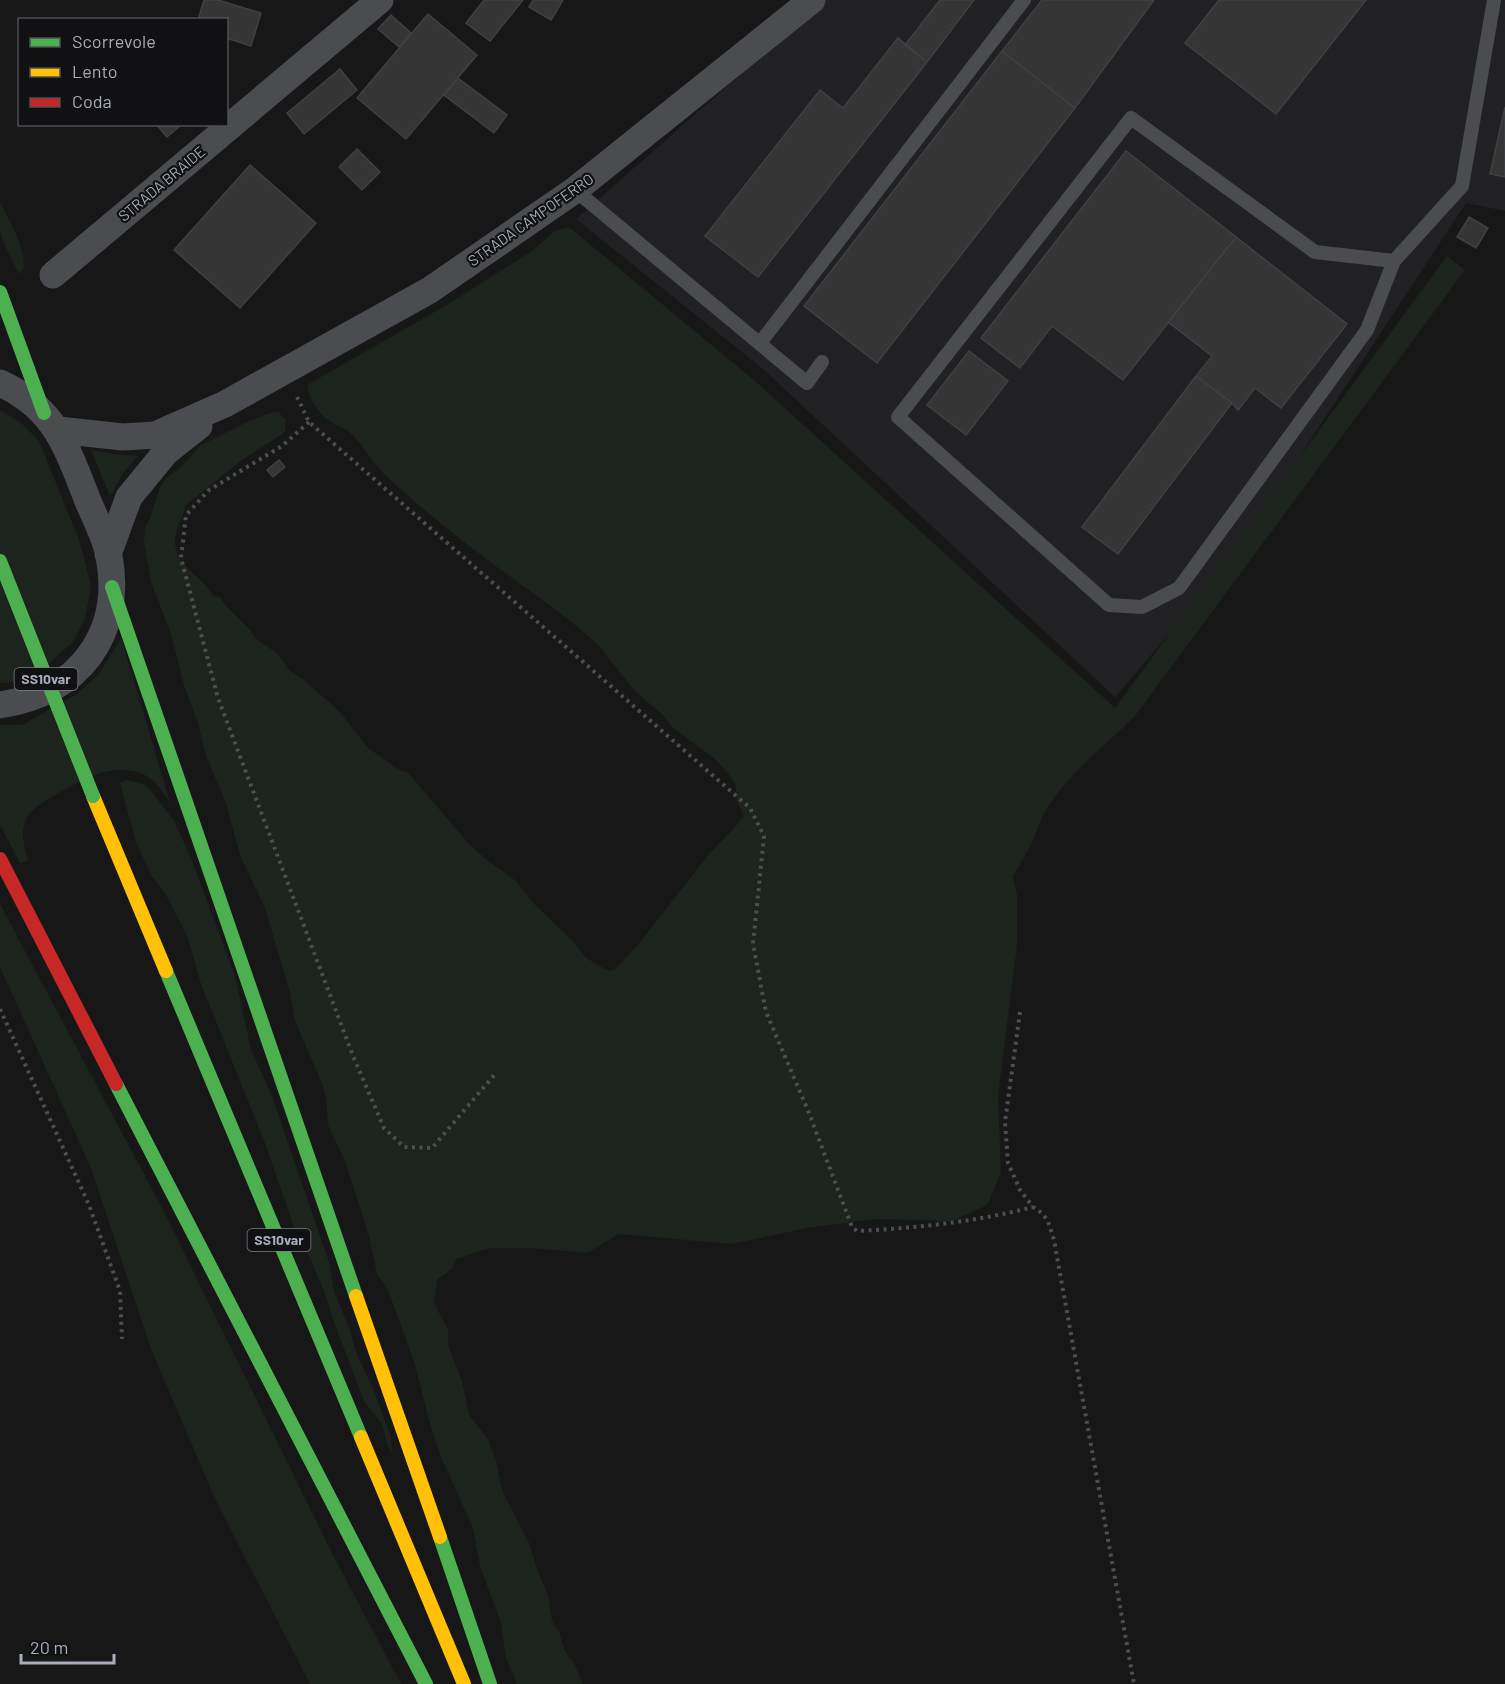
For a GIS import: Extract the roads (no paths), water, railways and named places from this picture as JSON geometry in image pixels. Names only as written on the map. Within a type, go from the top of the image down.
[{"type":"highway","points":[[0,292],[51,421]]},
{"type":"highway","name":"SS10var","points":[[0,561],[93,796],[464,1684]]},
{"type":"highway","points":[[112,586],[490,1684]]},
{"type":"highway","points":[[0,859],[426,1684]]},
{"type":"street","name":"STRADA BRAIDE","points":[[53,274],[380,0]]},
{"type":"street","name":"STRADA CAMPOFERRO","points":[[225,404],[430,291],[575,190],[812,0]]},
{"type":"street","points":[[0,383],[18,392],[51,421],[108,554],[112,586],[110,610],[105,628],[86,661],[71,676],[41,696],[23,702],[0,705]]},
{"type":"street","points":[[51,421],[123,437],[155,435],[225,404]]},
{"type":"street","points":[[108,554],[129,497],[166,452],[225,404]]},
{"type":"lane","points":[[760,343],[1023,0]]},
{"type":"lane","points":[[1394,261],[1315,252],[1131,118],[898,417],[1109,604],[1142,607],[1179,588],[1367,330],[1394,261],[1462,186],[1494,0]]},
{"type":"lane","points":[[575,190],[807,383],[822,362]]}]
